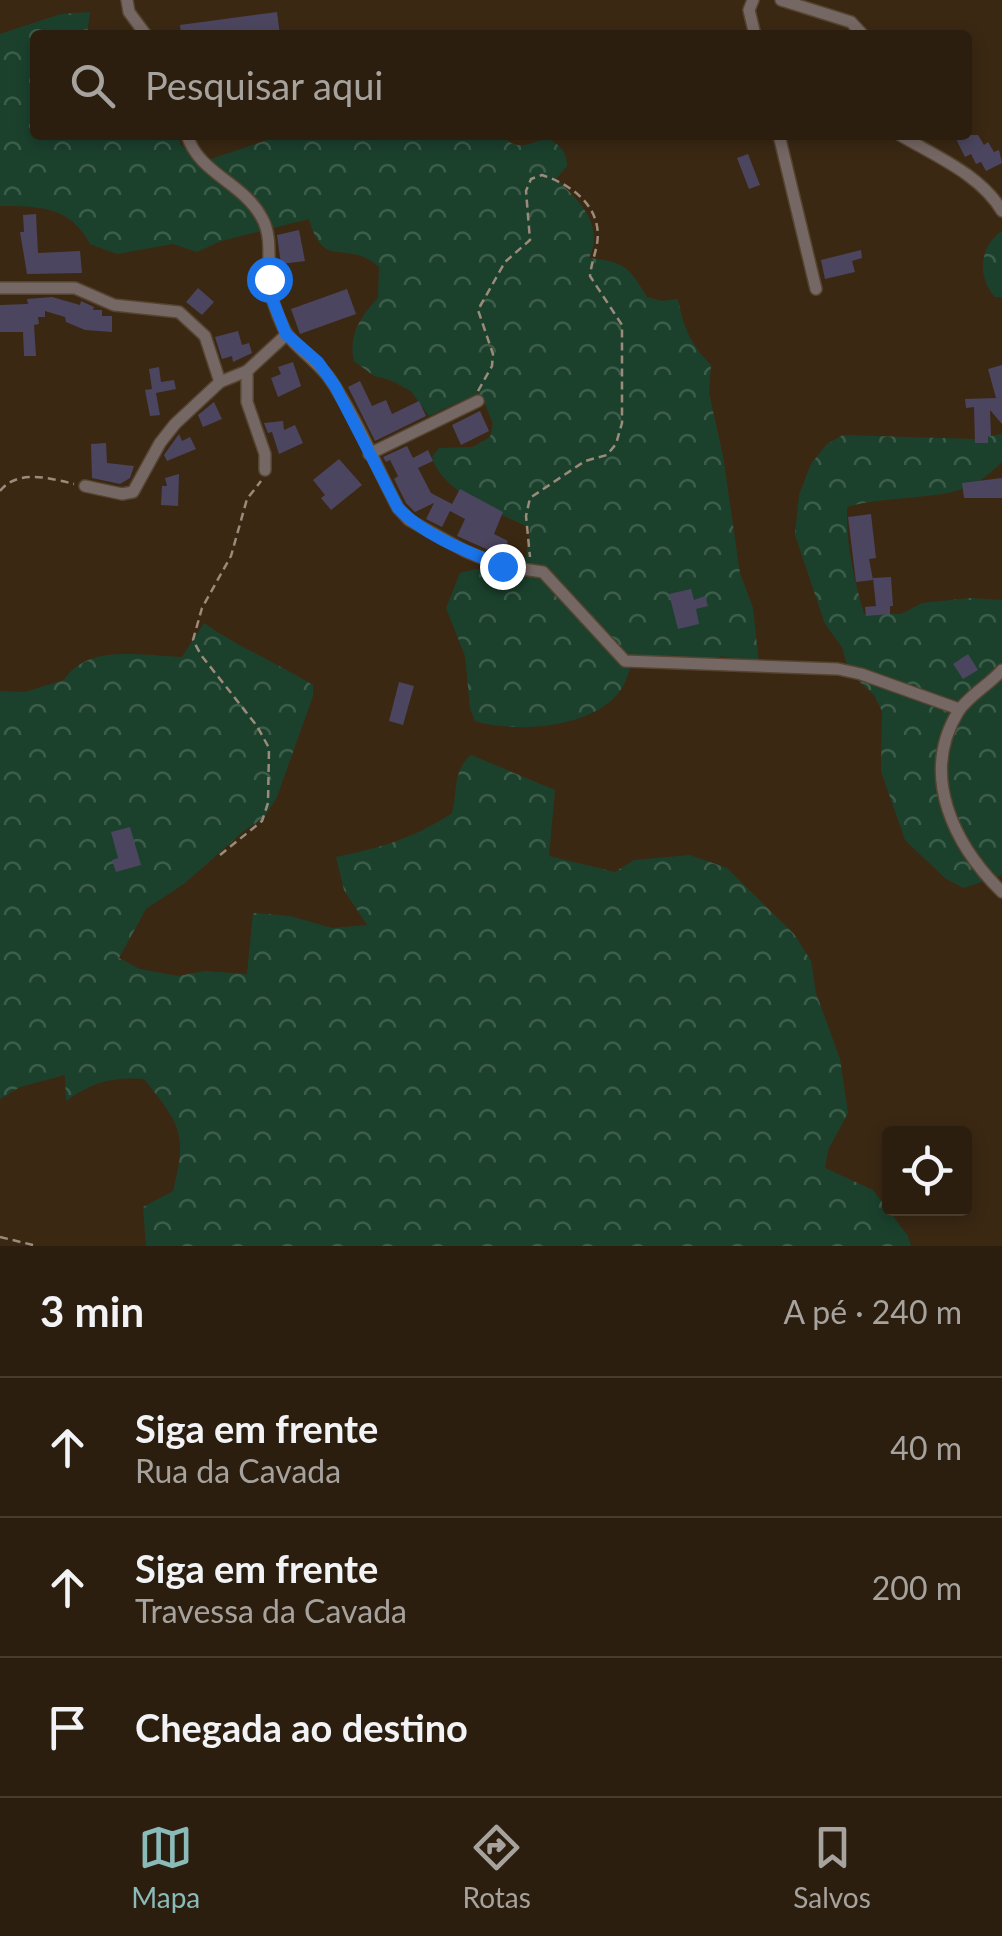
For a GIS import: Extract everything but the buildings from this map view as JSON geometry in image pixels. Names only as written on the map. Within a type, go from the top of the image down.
[{"type":"street","points":[[127,0],[129,12],[142,30]]},
{"type":"street","points":[[753,0],[749,10],[754,30]]},
{"type":"street","points":[[781,0],[851,22],[858,30]]},
{"type":"street","points":[[188,140],[202,164],[253,202],[265,223],[271,296],[286,334],[327,374],[398,508],[409,520],[465,551],[514,568],[543,572],[625,661],[838,670],[861,674],[959,709]]},
{"type":"street","points":[[780,140],[816,288]]},
{"type":"street","points":[[908,140],[994,197],[1002,211]]},
{"type":"street","points":[[0,288],[75,288],[114,305],[179,312],[204,336],[220,382]]},
{"type":"street","points":[[85,486],[122,494],[133,492],[160,442],[220,382],[248,371],[286,334]]},
{"type":"street","points":[[248,371],[247,402],[265,454],[265,470]]},
{"type":"street","points":[[370,454],[478,400]]},
{"type":"street","points":[[1002,670],[959,709],[943,758],[942,792],[954,829],[977,867],[1002,892]]},
{"type":"path","points":[[478,400],[478,390],[492,366],[493,354],[478,310],[505,262],[530,240],[526,192],[531,179],[542,174],[583,198],[593,211],[598,242],[590,276],[622,324],[622,423],[616,444],[606,455],[585,461],[530,498],[526,516],[529,568]]},
{"type":"path","points":[[220,855],[262,821],[268,803],[270,748],[193,640],[202,608],[231,556],[247,499],[263,480],[265,470]]},
{"type":"path","points":[[0,492],[7,482],[19,477],[56,479],[85,486]]},
{"type":"path","points":[[0,1237],[37,1246]]},
{"type":"green space","points":[[90,12],[88,30],[30,30],[30,140],[180,140],[191,154],[208,160],[267,140],[507,140],[517,145],[550,140],[559,146],[567,166],[556,179],[581,205],[592,224],[589,258],[625,268],[647,297],[662,301],[678,299],[689,335],[711,365],[709,393],[723,456],[740,573],[753,608],[759,664],[722,656],[703,662],[631,666],[623,686],[610,701],[575,719],[533,727],[475,721],[465,656],[446,608],[460,573],[476,569],[519,570],[525,564],[530,528],[459,492],[438,470],[432,457],[439,448],[473,447],[490,437],[493,424],[485,404],[461,401],[429,416],[411,391],[374,376],[354,361],[357,327],[378,298],[379,267],[356,254],[329,250],[315,235],[309,219],[221,241],[197,252],[173,244],[117,254],[90,244],[82,231],[63,215],[40,208],[0,206],[0,34],[61,14]]},
{"type":"green space","points":[[1002,231],[1002,297],[995,297],[985,280],[983,262],[989,245]]},
{"type":"green space","points":[[1002,434],[1002,462],[976,483],[949,493],[847,507],[851,561],[864,614],[901,614],[922,603],[971,598],[1002,600],[1002,875],[964,888],[946,879],[905,840],[881,771],[882,711],[874,695],[849,672],[842,647],[825,624],[795,535],[799,495],[811,464],[827,444],[843,435],[974,439]]},
{"type":"green space","points":[[204,623],[313,685],[313,696],[277,797],[264,818],[185,883],[146,909],[119,958],[140,969],[178,976],[205,971],[247,974],[253,913],[290,916],[332,928],[367,925],[344,890],[336,857],[397,841],[452,813],[458,775],[471,755],[555,790],[549,856],[615,872],[634,860],[690,855],[727,868],[794,934],[811,961],[816,993],[840,1059],[848,1113],[828,1150],[825,1168],[873,1190],[882,1202],[882,1216],[893,1216],[911,1246],[146,1246],[143,1207],[173,1191],[180,1142],[173,1119],[144,1079],[103,1082],[66,1101],[65,1075],[20,1087],[0,1099],[0,691],[25,692],[64,680],[74,668],[101,656],[182,657]]},
{"type":"route","points":[[269,279],[271,296],[286,334],[318,362],[335,386],[398,508],[409,520],[502,566]]}]
